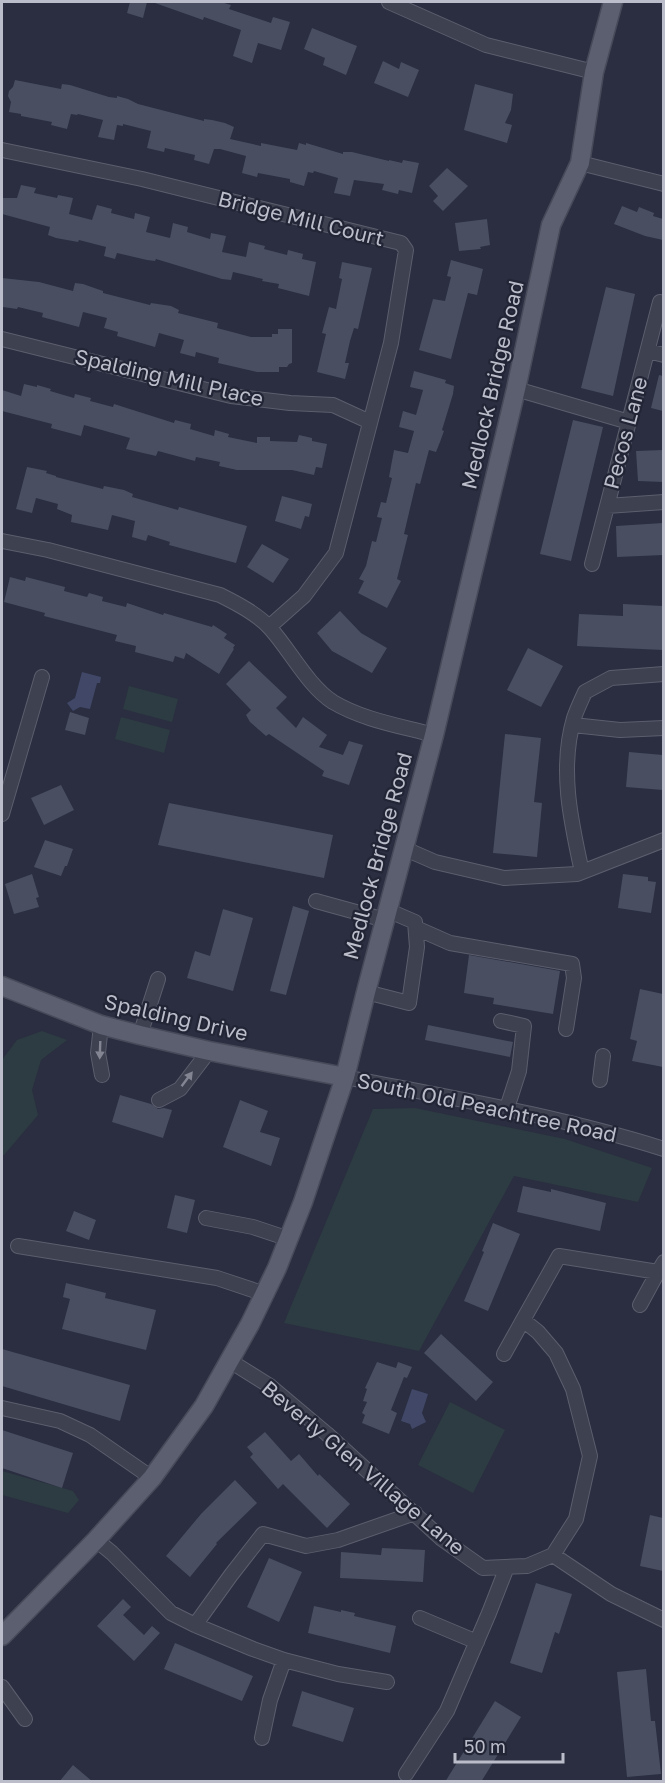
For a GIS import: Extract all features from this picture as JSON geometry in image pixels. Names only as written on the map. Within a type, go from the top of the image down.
[{"type":"main road","name":"Medlock Bridge Road","points":[[2,1634],[96,1540],[152,1478],[204,1406],[265,1294],[303,1202],[345,1077],[434,735],[516,389],[551,225],[580,163],[594,72],[613,2]]},
{"type":"main road","name":"Spalding Drive","points":[[2,986],[101,1025],[209,1051],[345,1077]]},
{"type":"street","points":[[388,2],[486,45],[594,72]]},
{"type":"street","name":"Bridge Mill Court","points":[[2,150],[142,179],[400,243],[406,250],[391,343],[336,553],[304,596],[269,627]]},
{"type":"street","points":[[580,163],[663,184]]},
{"type":"street","name":"Pecos Lane","points":[[592,564],[660,302]]},
{"type":"street","name":"Spalding Mill Place","points":[[2,339],[231,396],[333,405],[370,422]]},
{"type":"street","points":[[648,351],[663,355]]},
{"type":"street","points":[[516,389],[629,422]]},
{"type":"street","points":[[607,506],[663,502]]},
{"type":"street","points":[[2,542],[48,550],[220,595],[244,607],[269,627],[320,691],[333,702],[371,718],[434,735]]},
{"type":"street","points":[[582,872],[570,818],[567,768],[573,725],[585,692],[611,678],[663,674]]},
{"type":"street","points":[[2,814],[42,677]]},
{"type":"street","points":[[573,725],[620,730],[663,728]]},
{"type":"street","points":[[403,848],[435,862],[504,878],[582,872],[663,840]]},
{"type":"street","points":[[316,901],[415,922],[417,947],[410,1003],[366,992]]},
{"type":"street","points":[[416,928],[450,943],[572,963],[574,978],[566,1029]]},
{"type":"street","points":[[141,1035],[158,979]]},
{"type":"street","points":[[501,1021],[525,1026],[519,1071],[507,1108]]},
{"type":"street","points":[[101,1025],[98,1053],[102,1076]]},
{"type":"street","points":[[159,1100],[180,1089],[209,1051]]},
{"type":"street","points":[[600,1080],[603,1056]]},
{"type":"street","name":"South Old Peachtree Road","points":[[345,1077],[507,1108],[608,1131],[663,1149]]},
{"type":"street","points":[[206,1218],[253,1227],[289,1239]]},
{"type":"street","points":[[18,1246],[217,1278],[265,1294]]},
{"type":"street","points":[[504,1354],[559,1256],[661,1267],[640,1305]]},
{"type":"street","points":[[523,1320],[538,1332],[556,1353],[573,1389],[590,1456],[576,1519],[553,1555],[611,1594],[663,1620]]},
{"type":"street","name":"Beverly Glen Village Lane","points":[[230,1361],[270,1386],[327,1434],[442,1539],[483,1568],[527,1566],[553,1555]]},
{"type":"street","points":[[2,1408],[60,1420],[90,1436],[152,1478]]},
{"type":"street","points":[[195,1625],[264,1534],[306,1546],[338,1540],[415,1513]]},
{"type":"street","points":[[96,1540],[112,1553],[171,1613],[195,1625],[284,1660],[338,1674],[387,1682]]},
{"type":"street","points":[[406,1774],[447,1711],[507,1567]]},
{"type":"street","points":[[420,1618],[477,1642]]},
{"type":"street","points":[[262,1738],[270,1700],[284,1660]]},
{"type":"street","points":[[2,1687],[25,1719]]},
{"type":"shaded area","points":[[129,686],[178,699],[172,722],[123,709]]},
{"type":"shaded area","points":[[121,717],[170,730],[164,753],[115,739]]},
{"type":"shaded area","points":[[42,1031],[67,1040],[41,1060],[32,1090],[38,1115],[2,1155],[2,1060],[17,1040]]},
{"type":"shaded area","points":[[415,1108],[565,1139],[652,1168],[638,1202],[514,1176],[419,1351],[284,1323],[373,1109]]},
{"type":"shaded area","points":[[450,1402],[505,1430],[473,1493],[418,1465]]},
{"type":"shaded area","points":[[2,1471],[73,1491],[79,1500],[68,1513],[2,1495]]},
{"type":"water","points":[[82,672],[101,677],[100,683],[97,683],[90,709],[80,707],[73,711],[67,703],[75,698]]},
{"type":"water","points":[[412,1389],[428,1394],[422,1413],[426,1422],[412,1429],[410,1424],[401,1421]]},
{"type":"building","points":[[130,2],[147,2],[143,18],[127,13]]},
{"type":"building","points":[[156,2],[221,2],[231,5],[229,9],[271,23],[273,17],[290,22],[281,50],[258,43],[252,63],[233,56],[241,30],[204,17],[203,20]]},
{"type":"building","points":[[312,28],[357,46],[346,75],[323,65],[325,58],[304,49]]},
{"type":"building","points":[[383,61],[399,69],[401,62],[419,70],[408,97],[374,83]]},
{"type":"building","points":[[15,80],[61,89],[62,84],[70,85],[204,121],[204,119],[225,123],[234,127],[230,139],[261,146],[261,143],[297,150],[299,143],[306,145],[306,143],[343,154],[343,152],[352,152],[389,161],[402,163],[403,160],[419,163],[412,193],[399,190],[398,194],[382,190],[384,184],[354,180],[350,196],[334,193],[338,178],[314,171],[313,173],[308,172],[304,186],[290,182],[290,179],[258,173],[257,177],[242,173],[246,156],[214,149],[209,164],[194,160],[195,155],[165,148],[164,152],[147,148],[151,131],[123,124],[123,126],[117,125],[114,140],[98,137],[103,120],[78,114],[71,114],[67,129],[51,125],[52,122],[9,112],[11,102],[8,96]]},
{"type":"building","points":[[475,84],[513,94],[511,110],[505,123],[512,125],[507,143],[464,130]]},
{"type":"building","points":[[447,168],[468,186],[443,211],[433,201],[438,196],[429,186]]},
{"type":"building","points":[[21,185],[36,188],[34,193],[57,198],[58,195],[73,198],[69,214],[92,220],[97,205],[112,209],[111,213],[134,219],[135,213],[150,217],[146,232],[170,238],[173,223],[188,227],[187,232],[210,239],[211,233],[226,236],[222,252],[246,257],[249,242],[287,255],[288,250],[303,254],[302,259],[316,262],[309,296],[278,288],[279,284],[233,272],[231,280],[156,259],[155,261],[147,260],[117,253],[115,259],[104,256],[106,247],[48,235],[50,227],[2,214],[2,198],[17,198]]},
{"type":"building","points":[[622,206],[637,212],[639,207],[663,219],[663,240],[614,224]]},
{"type":"building","points":[[487,219],[490,245],[480,247],[481,249],[459,251],[455,223]]},
{"type":"building","points":[[451,260],[483,269],[477,295],[468,293],[451,359],[419,350],[433,299],[445,301],[451,277],[447,276]]},
{"type":"building","points":[[342,262],[372,268],[358,329],[354,328],[350,341],[345,363],[349,363],[345,379],[317,372],[326,334],[322,333],[329,307],[336,309],[342,279],[339,278]]},
{"type":"building","points":[[2,278],[39,282],[73,291],[75,283],[83,284],[103,291],[103,293],[150,305],[151,303],[171,306],[179,310],[178,313],[218,323],[217,328],[251,337],[272,337],[272,334],[278,334],[278,329],[292,329],[292,363],[287,367],[279,367],[279,372],[257,372],[218,363],[219,358],[196,352],[195,357],[180,353],[184,340],[159,333],[155,347],[117,336],[118,332],[104,328],[107,318],[83,312],[79,327],[42,317],[43,313],[18,307],[17,309],[3,307]]},
{"type":"building","points":[[606,287],[635,294],[613,396],[581,388]]},
{"type":"building","points":[[414,371],[446,380],[445,383],[454,386],[440,442],[436,452],[429,450],[420,484],[416,483],[404,534],[408,535],[397,579],[401,581],[387,608],[358,593],[364,581],[359,579],[366,566],[372,541],[376,542],[382,518],[377,517],[381,502],[386,503],[392,478],[389,477],[394,450],[408,453],[414,431],[399,427],[403,411],[416,415],[423,390],[410,387]]},
{"type":"building","points":[[659,375],[663,376],[663,411],[651,408]]},
{"type":"building","points":[[24,384],[37,387],[37,385],[74,398],[75,394],[91,398],[90,401],[113,407],[114,404],[174,423],[175,420],[191,424],[190,429],[214,436],[215,430],[229,434],[228,437],[257,443],[257,437],[270,437],[270,441],[297,442],[299,435],[312,438],[312,441],[327,444],[322,468],[316,467],[314,475],[292,470],[237,470],[219,466],[220,462],[196,457],[195,461],[158,451],[156,456],[126,449],[130,438],[84,425],[81,436],[51,428],[52,424],[2,411],[2,390],[21,396]]},
{"type":"building","points":[[573,420],[603,427],[571,561],[540,554]]},
{"type":"building","points":[[663,450],[663,482],[638,481],[636,451]]},
{"type":"building","points":[[27,467],[103,489],[104,486],[124,490],[133,494],[132,497],[247,526],[236,563],[169,545],[170,542],[148,535],[146,541],[132,537],[135,521],[112,515],[108,530],[71,522],[72,515],[57,509],[58,504],[36,498],[32,513],[16,509]]},
{"type":"building","points":[[282,496],[312,504],[309,517],[305,516],[301,529],[275,521]]},
{"type":"building","points":[[663,523],[663,555],[617,557],[616,526]]},
{"type":"building","points":[[262,544],[289,559],[273,583],[247,567]]},
{"type":"building","points":[[10,577],[25,581],[26,577],[65,587],[64,591],[87,597],[89,593],[103,597],[102,601],[126,607],[127,603],[163,615],[164,613],[212,627],[213,625],[227,634],[224,638],[235,645],[234,649],[219,674],[186,653],[184,659],[175,656],[173,662],[135,652],[136,646],[115,641],[117,635],[44,616],[45,613],[4,602]]},
{"type":"building","points":[[623,604],[663,606],[663,650],[577,646],[579,614],[623,616]]},
{"type":"building","points":[[340,611],[361,633],[387,648],[372,673],[332,651],[317,633]]},
{"type":"building","points":[[528,648],[563,666],[541,707],[507,690]]},
{"type":"building","points":[[249,661],[287,697],[276,708],[296,728],[303,717],[327,735],[319,747],[343,755],[349,741],[363,745],[349,785],[322,776],[324,771],[269,734],[266,736],[250,722],[246,715],[251,710],[226,684]]},
{"type":"building","points":[[70,712],[89,718],[85,735],[65,730]]},
{"type":"building","points":[[505,734],[541,738],[534,802],[542,803],[537,857],[493,853]]},
{"type":"building","points":[[629,752],[663,755],[663,790],[626,787]]},
{"type":"building","points":[[61,785],[74,810],[44,825],[31,798]]},
{"type":"building","points":[[169,803],[333,835],[324,878],[158,845]]},
{"type":"building","points":[[45,840],[73,849],[61,876],[34,867]]},
{"type":"building","points":[[32,874],[39,897],[36,898],[39,907],[14,914],[5,884]]},
{"type":"building","points":[[623,874],[648,877],[648,881],[656,882],[651,913],[618,908]]},
{"type":"building","points":[[293,906],[309,911],[286,995],[270,991]]},
{"type":"building","points":[[223,909],[253,918],[233,991],[187,978],[195,951],[210,956]]},
{"type":"building","points":[[469,955],[560,971],[553,1014],[493,1004],[494,998],[464,993]]},
{"type":"building","points":[[640,989],[663,994],[663,1067],[632,1061],[637,1041],[630,1039]]},
{"type":"building","points":[[428,1025],[513,1042],[510,1057],[425,1040]]},
{"type":"building","points":[[120,1095],[151,1104],[158,1109],[172,1110],[163,1138],[112,1122]]},
{"type":"building","points":[[240,1100],[268,1111],[260,1132],[280,1138],[271,1166],[223,1147]]},
{"type":"building","points":[[523,1186],[551,1192],[551,1189],[606,1203],[600,1231],[517,1212]]},
{"type":"building","points":[[175,1195],[195,1200],[187,1233],[167,1228]]},
{"type":"building","points":[[74,1211],[96,1220],[89,1240],[66,1231]]},
{"type":"building","points":[[493,1223],[520,1234],[488,1311],[464,1301]]},
{"type":"building","points":[[66,1283],[106,1293],[105,1298],[156,1310],[146,1350],[62,1329],[70,1299],[63,1297]]},
{"type":"building","points":[[441,1334],[493,1382],[476,1401],[424,1353]]},
{"type":"building","points":[[2,1349],[130,1385],[120,1421],[2,1386]]},
{"type":"building","points":[[377,1362],[396,1368],[398,1362],[412,1367],[407,1378],[404,1377],[391,1410],[397,1413],[389,1434],[362,1423],[365,1415],[362,1413],[367,1402],[363,1401],[367,1389],[365,1388]]},
{"type":"building","points":[[2,1430],[73,1453],[62,1488],[2,1468]]},
{"type":"building","points":[[265,1432],[291,1461],[299,1454],[318,1476],[319,1474],[350,1504],[327,1528],[283,1484],[278,1489],[250,1457],[253,1454],[247,1447]]},
{"type":"building","points":[[235,1480],[257,1503],[216,1543],[190,1577],[166,1556],[201,1514]]},
{"type":"building","points":[[650,1515],[663,1518],[663,1571],[640,1566]]},
{"type":"building","points":[[382,1548],[425,1550],[423,1582],[340,1578],[341,1552],[381,1555]]},
{"type":"building","points":[[269,1558],[302,1572],[279,1622],[247,1607]]},
{"type":"building","points":[[536,1583],[572,1594],[559,1634],[555,1632],[542,1673],[510,1663]]},
{"type":"building","points":[[123,1599],[131,1607],[123,1615],[144,1635],[152,1626],[160,1633],[134,1661],[97,1626]]},
{"type":"building","points":[[314,1606],[355,1613],[354,1616],[396,1626],[390,1653],[308,1633]]},
{"type":"building","points":[[175,1643],[253,1676],[242,1701],[164,1669]]},
{"type":"building","points":[[646,1669],[651,1721],[655,1721],[661,1774],[627,1777],[617,1672]]},
{"type":"building","points":[[302,1691],[354,1708],[343,1742],[292,1726]]},
{"type":"building","points":[[495,1701],[521,1717],[481,1782],[445,1782]]},
{"type":"building","points":[[73,1765],[93,1782],[59,1782]]}]
